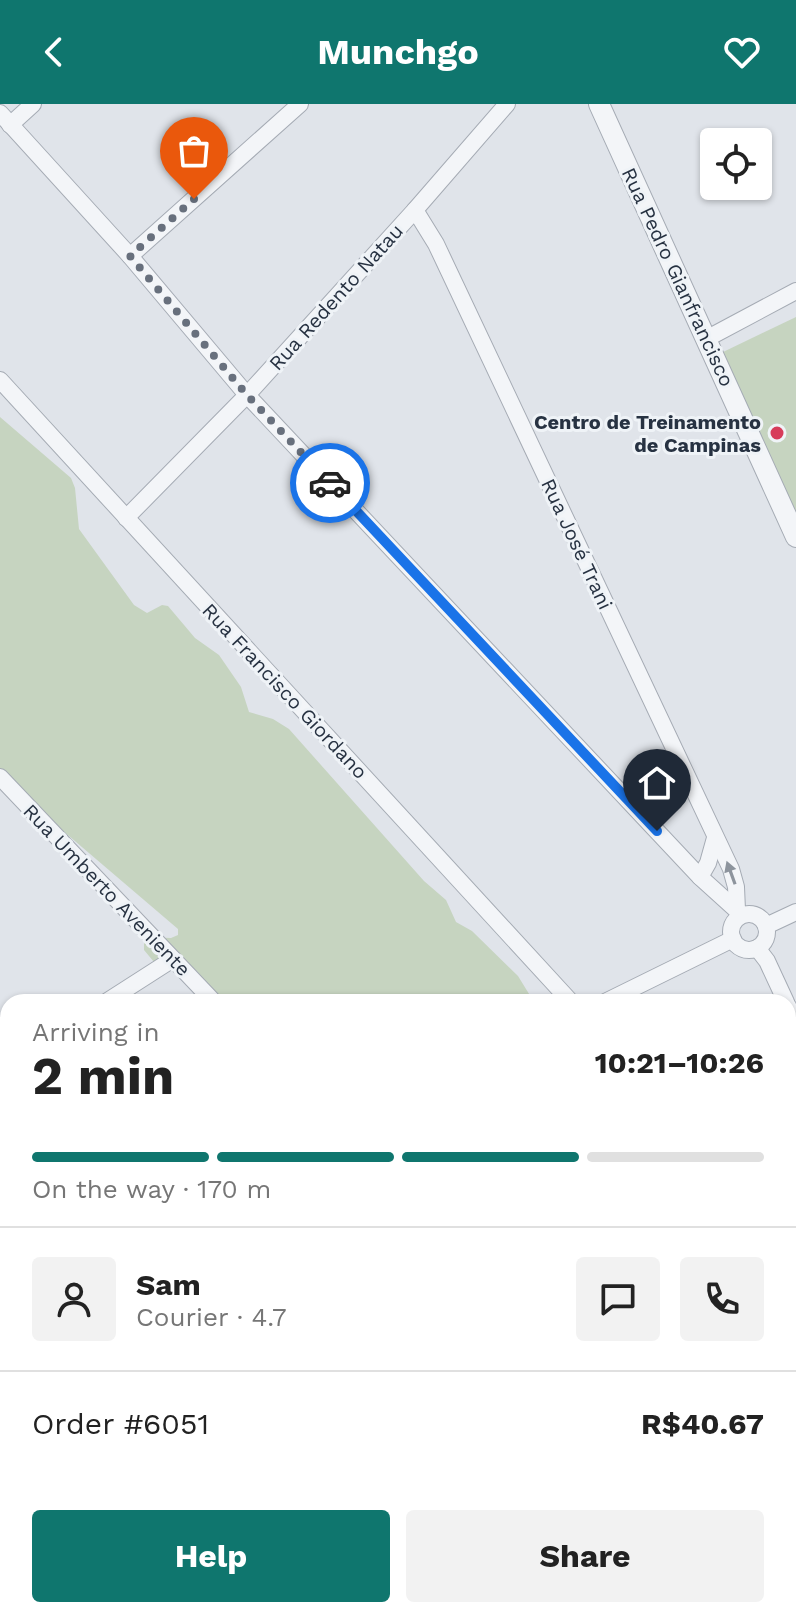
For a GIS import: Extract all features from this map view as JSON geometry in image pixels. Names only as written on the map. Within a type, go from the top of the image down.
[{"type":"street","points":[[33,104],[5,119],[130,256],[247,395],[700,877],[736,923],[742,948],[757,948],[765,941],[766,926],[759,917],[736,923],[618,994]]},
{"type":"street","points":[[130,256],[300,104]]},
{"type":"street","name":"Rua Redento Natau","points":[[126,518],[247,395],[507,104]]},
{"type":"street","name":"Rua Pedro Gianfrancisco","points":[[599,104],[796,537]]},
{"type":"street","name":"Rua José Trani","points":[[415,210],[436,244],[731,869],[736,887],[736,923]]},
{"type":"street","points":[[706,339],[796,291]]},
{"type":"street","name":"Rua Francisco Giordano","points":[[0,380],[564,994]]},
{"type":"street","name":"Rua Umberto Aveniente","points":[[0,777],[206,994]]},
{"type":"street","points":[[700,877],[708,863],[715,838]]},
{"type":"street","points":[[766,926],[796,912]]},
{"type":"street","points":[[757,948],[767,961],[782,994]]},
{"type":"street","points":[[118,994],[173,959]]},
{"type":"green space","name":"Centro de Treinamento de Campinas","points":[[796,317],[796,514],[721,353]]},
{"type":"green space","points":[[0,417],[71,478],[75,488],[79,529],[134,605],[147,613],[162,605],[168,606],[195,638],[219,655],[241,687],[249,712],[273,719],[289,729],[424,881],[446,900],[456,922],[472,931],[518,976],[529,994],[195,994],[183,972],[154,962],[144,950],[144,937],[171,938],[178,935],[178,929],[69,836],[10,794],[0,781]]},
{"type":"way so far","points":[[194,199],[130,256],[247,395],[330,483]]},
{"type":"place","name":"Centro de Treinamento de Campinas","points":[[777,433]]},
{"type":"route","points":[[330,483],[657,831]]}]
